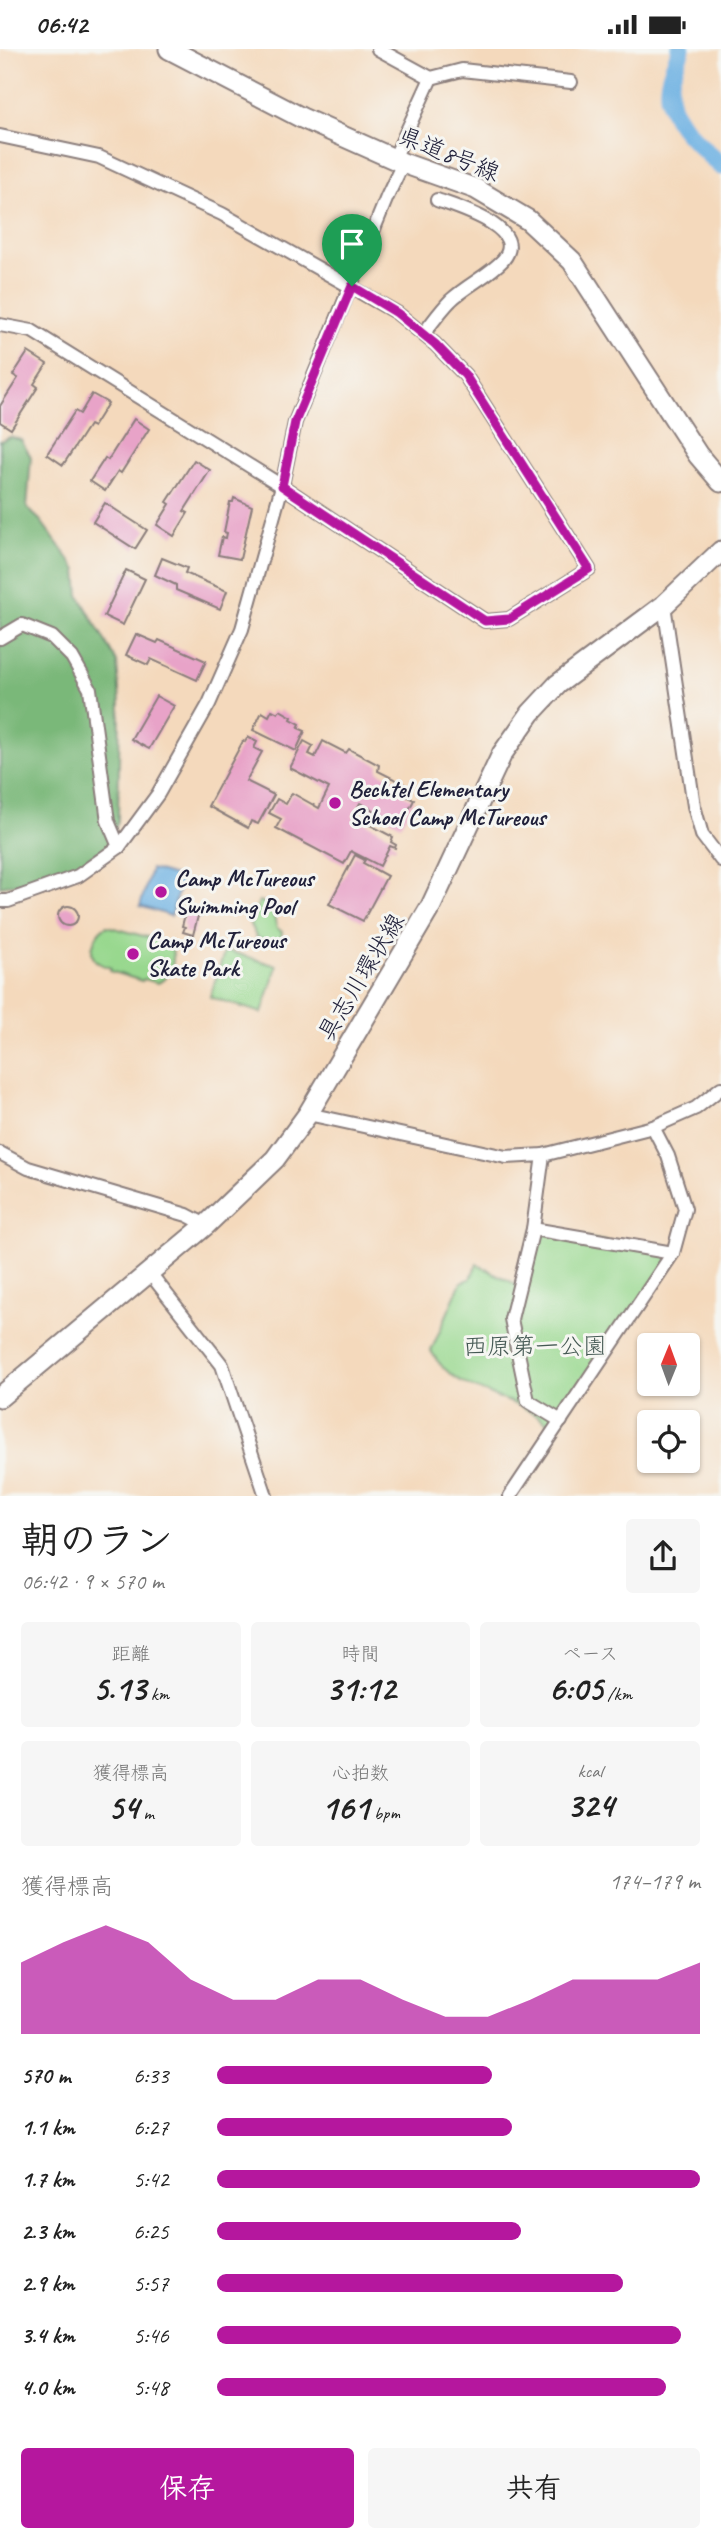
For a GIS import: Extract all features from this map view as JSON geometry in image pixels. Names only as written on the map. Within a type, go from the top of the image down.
[{"type":"main road","name":"県道8号線","points":[[169,49],[302,118],[398,161],[476,188],[528,220],[572,261],[698,455],[721,482]]},
{"type":"main road","name":"具志川環状線","points":[[0,1397],[206,1225],[275,1159],[308,1114],[431,906],[502,754],[531,713],[558,684],[664,605],[721,551]]},
{"type":"street","points":[[379,49],[431,78],[462,70],[571,82]]},
{"type":"street","points":[[0,901],[8,901],[78,876],[118,847],[158,794],[209,704],[242,629],[282,486],[295,422],[352,286],[431,78]]},
{"type":"street","points":[[0,136],[99,157],[222,214],[397,313],[465,375],[589,569],[509,619],[485,621],[282,486],[32,331],[0,325]]},
{"type":"street","points":[[423,334],[451,300],[505,258],[508,244],[504,231],[438,199]]},
{"type":"street","points":[[664,605],[694,806],[702,835],[721,860]]},
{"type":"street","points":[[0,638],[22,625],[52,637],[72,657],[90,689],[108,821],[118,847]]},
{"type":"street","points":[[308,1114],[506,1157],[543,1155],[653,1127],[696,1108],[721,1088]]},
{"type":"street","points":[[513,1495],[673,1253],[685,1209],[668,1156],[653,1127]]},
{"type":"street","points":[[0,1153],[28,1168],[187,1215],[206,1225]]},
{"type":"street","points":[[543,1155],[533,1229],[511,1319],[528,1401],[561,1421]]},
{"type":"street","points":[[533,1229],[673,1253]]},
{"type":"street","points":[[149,1272],[222,1365],[266,1496]]},
{"type":"green space","points":[[10,437],[21,440],[31,457],[27,508],[40,520],[77,570],[79,595],[117,662],[120,704],[118,821],[109,845],[83,862],[43,881],[0,886],[0,441]]},
{"type":"green space","points":[[259,901],[271,905],[277,928],[282,932],[280,944],[257,938],[250,925]]},
{"type":"green space","name":"Camp McTureous Skate Park","points":[[107,926],[171,946],[173,962],[167,976],[158,983],[144,979],[142,981],[110,971],[111,968],[97,962],[92,951],[94,941]]},
{"type":"green space","points":[[225,950],[277,966],[262,1013],[210,997]]},
{"type":"green space","name":"西原第一公園","points":[[533,1229],[673,1253],[556,1428],[528,1410],[462,1382],[440,1364],[431,1351],[461,1282],[470,1279],[477,1264],[519,1286]]},
{"type":"water","name":"Camp McTureous Swimming Pool","points":[[151,869],[182,878],[171,916],[140,906]]},
{"type":"building","points":[[28,352],[47,364],[34,384],[38,387],[11,429],[0,422],[0,406],[18,378],[13,375]]},
{"type":"building","points":[[92,394],[108,403],[93,427],[89,425],[63,465],[47,454],[75,411],[80,414]]},
{"type":"building","points":[[134,419],[149,429],[121,473],[118,471],[105,491],[90,481],[105,458],[108,460]]},
{"type":"building","points":[[194,460],[210,470],[184,511],[188,513],[174,536],[157,525],[170,504],[167,502]]},
{"type":"building","points":[[234,498],[252,506],[240,559],[218,555],[222,537],[226,538],[227,533],[224,532],[230,502],[233,502]]},
{"type":"building","points":[[105,503],[147,530],[135,549],[93,522]]},
{"type":"building","points":[[162,558],[187,568],[185,573],[227,591],[220,609],[176,590],[176,585],[155,575]]},
{"type":"building","points":[[126,570],[145,579],[123,625],[104,616]]},
{"type":"building","points":[[136,634],[157,643],[159,640],[206,661],[197,680],[151,659],[148,665],[126,655]]},
{"type":"building","points":[[156,696],[174,706],[149,749],[131,739]]},
{"type":"building","points":[[272,710],[278,713],[280,710],[292,717],[291,719],[300,724],[298,728],[305,731],[296,751],[253,730],[262,712],[269,716]]},
{"type":"building","points":[[248,737],[257,742],[254,748],[262,752],[246,781],[274,795],[258,824],[251,821],[248,828],[208,806],[243,741]]},
{"type":"building","points":[[304,741],[313,746],[309,754],[315,757],[323,741],[346,753],[349,749],[379,765],[378,771],[404,784],[400,793],[414,800],[401,825],[360,803],[353,816],[393,837],[391,842],[396,845],[395,848],[390,846],[380,866],[351,851],[344,864],[276,828],[281,819],[269,813],[277,799],[286,804],[292,793],[319,808],[329,788],[290,768]]},
{"type":"building","points":[[355,855],[365,860],[363,863],[387,876],[363,921],[329,904]]},
{"type":"building","points":[[64,906],[72,906],[78,916],[72,926],[64,926],[58,920],[58,912]]},
{"type":"building","points":[[191,906],[203,909],[201,916],[198,916],[193,935],[183,932],[185,927],[182,926],[186,911],[189,912]]},
{"type":"waterway","points":[[681,49],[669,86],[673,110],[686,131],[721,166]]},
{"type":"place","name":"Bechtel Elementary School Camp McTureous","points":[[335,803]]},
{"type":"place","name":"Camp McTureous Swimming Pool","points":[[161,892]]},
{"type":"place","name":"Camp McTureous Skate Park","points":[[133,954]]},
{"type":"route","points":[[352,286],[397,313],[435,344],[465,375],[589,569],[509,619],[485,621],[282,486],[295,422],[352,286]]}]
